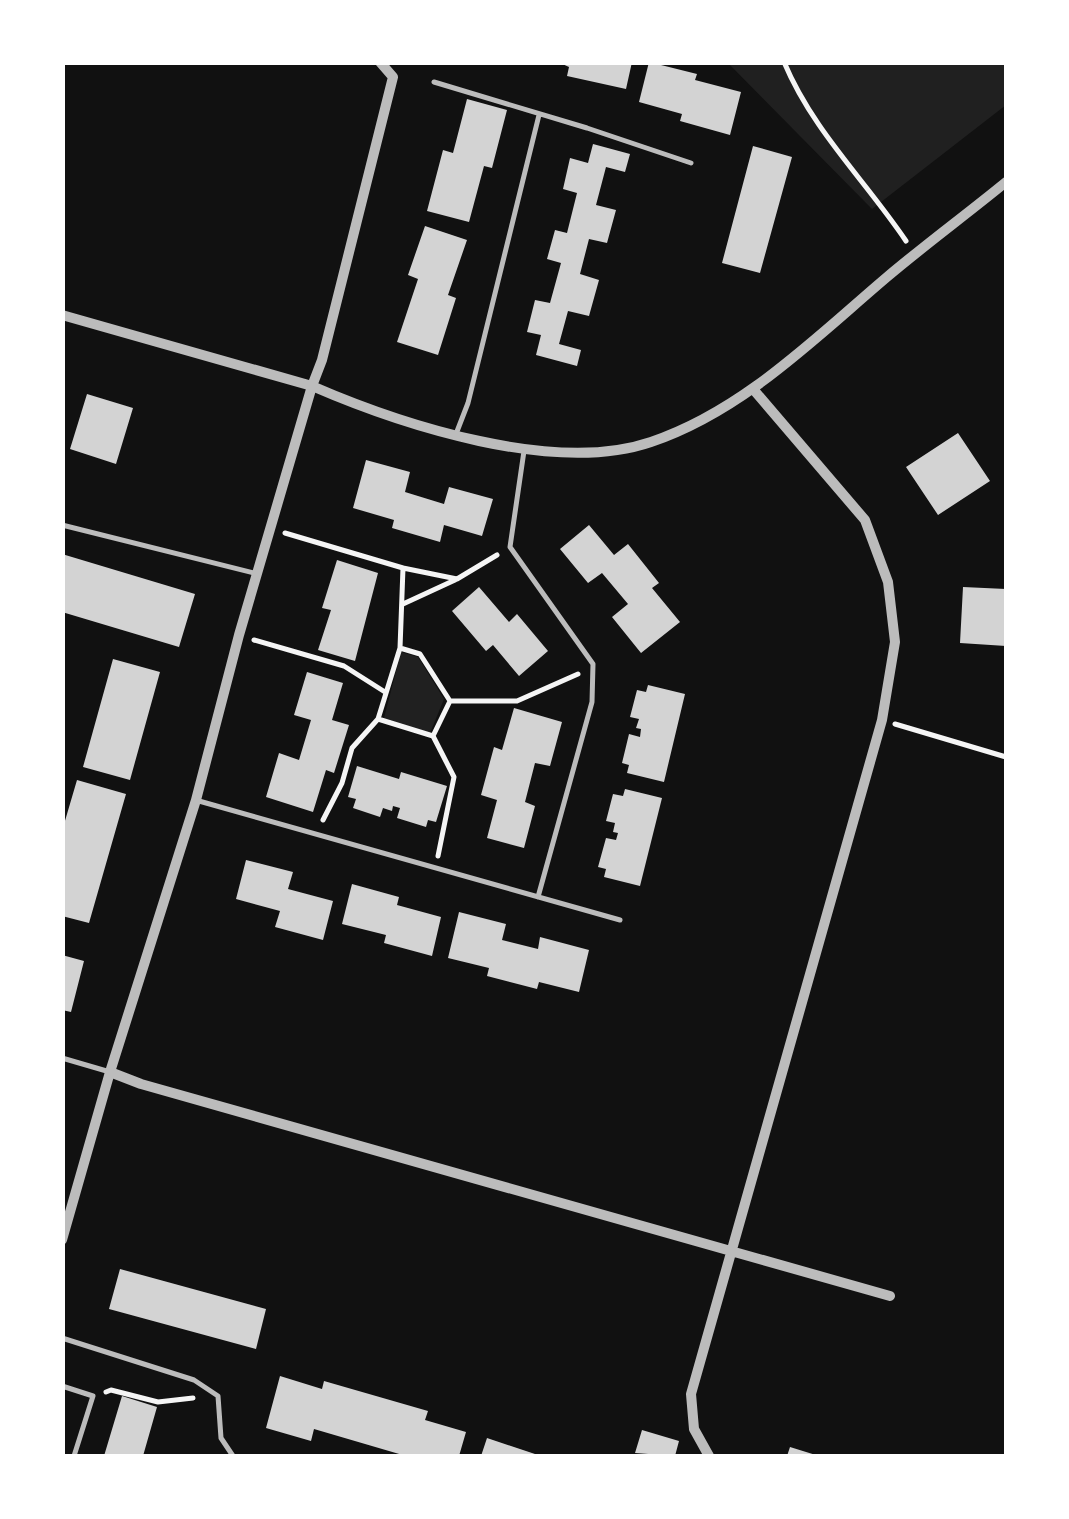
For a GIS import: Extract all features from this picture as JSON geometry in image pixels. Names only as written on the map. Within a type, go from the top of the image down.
[{"type":"street","points":[[62,1240],[110,1072],[196,800],[239,635],[322,360],[393,77],[380,62]]},
{"type":"street","points":[[62,315],[312,386],[346,401],[456,434],[524,451],[586,453],[649,443],[697,422],[753,389],[1006,182]]},
{"type":"street","points":[[709,1456],[694,1429],[691,1394],[882,720],[895,642],[888,582],[865,520],[753,389]]},
{"type":"street","points":[[110,1072],[890,1296]]},
{"type":"lane","points":[[434,82],[692,164]]},
{"type":"lane","points":[[456,434],[468,403],[539,115]]},
{"type":"lane","points":[[524,451],[510,548],[594,664],[592,702],[538,897]]},
{"type":"lane","points":[[62,525],[258,574]]},
{"type":"lane","points":[[196,800],[620,920]]},
{"type":"lane","points":[[62,1058],[110,1072]]},
{"type":"lane","points":[[62,1338],[194,1380],[218,1396],[222,1438],[233,1456]]},
{"type":"lane","points":[[62,1386],[94,1396],[74,1456]]},
{"type":"path","points":[[784,62],[798,95],[824,136],[914,254]]},
{"type":"path","points":[[270,528],[403,568],[457,579]]},
{"type":"path","points":[[403,604],[510,548]]},
{"type":"path","points":[[316,834],[342,783],[352,748],[378,719],[400,648],[403,568]]},
{"type":"path","points":[[239,635],[344,666],[385,692]]},
{"type":"path","points":[[400,648],[420,654],[450,700]]},
{"type":"path","points":[[450,700],[517,701],[594,664]]},
{"type":"path","points":[[432,736],[450,700]]},
{"type":"path","points":[[378,719],[432,736],[454,776],[435,868]]},
{"type":"path","points":[[882,720],[1006,756]]},
{"type":"path","points":[[94,1396],[111,1390],[158,1402],[218,1396]]},
{"type":"shaded area","points":[[728,63],[1006,63],[1006,105],[872,209]]},
{"type":"shaded area","points":[[401,652],[418,657],[444,699],[430,733],[384,718]]},
{"type":"building","points":[[558,62],[632,62],[626,89],[567,76],[569,67]]},
{"type":"building","points":[[649,62],[697,74],[695,80],[741,92],[730,135],[680,121],[682,114],[639,102]]},
{"type":"building","points":[[467,99],[507,110],[492,168],[484,166],[469,222],[427,211],[443,150],[453,153]]},
{"type":"building","points":[[593,144],[630,154],[625,172],[606,167],[596,205],[616,210],[607,243],[589,239],[580,274],[599,280],[589,316],[568,311],[559,344],[581,350],[577,366],[536,355],[541,335],[527,332],[535,300],[550,303],[561,263],[547,259],[555,230],[567,233],[577,193],[563,189],[570,158],[588,163]]},
{"type":"building","points":[[753,146],[792,157],[760,273],[722,263]]},
{"type":"building","points":[[425,226],[467,240],[448,295],[456,298],[438,355],[397,342],[418,279],[408,275]]},
{"type":"building","points":[[87,394],[133,408],[116,464],[70,449]]},
{"type":"building","points":[[958,433],[990,481],[938,515],[906,467]]},
{"type":"building","points":[[366,460],[410,472],[405,492],[444,504],[449,487],[493,499],[482,536],[444,525],[440,542],[392,528],[394,520],[353,508]]},
{"type":"building","points":[[589,525],[614,555],[628,544],[659,583],[652,588],[680,622],[641,653],[612,617],[628,604],[602,573],[588,583],[560,549]]},
{"type":"building","points":[[62,554],[195,594],[179,647],[62,612]]},
{"type":"building","points":[[337,560],[378,573],[355,661],[318,650],[331,610],[322,608]]},
{"type":"building","points":[[479,587],[509,622],[517,614],[548,651],[519,676],[493,645],[486,651],[452,611]]},
{"type":"building","points":[[963,587],[1006,589],[1006,646],[960,643]]},
{"type":"building","points":[[113,659],[160,672],[130,780],[83,767]]},
{"type":"building","points":[[307,672],[343,683],[332,720],[349,725],[334,773],[326,770],[313,812],[266,797],[279,753],[299,760],[311,720],[294,715]]},
{"type":"building","points":[[648,685],[685,694],[664,782],[627,773],[629,765],[622,763],[629,734],[640,737],[641,729],[636,728],[639,719],[630,717],[637,690],[646,692]]},
{"type":"building","points":[[514,708],[562,722],[550,766],[535,763],[525,802],[535,806],[524,848],[487,838],[497,800],[481,795],[494,747],[502,750]]},
{"type":"building","points":[[357,766],[399,779],[401,772],[447,786],[436,822],[428,820],[426,827],[397,818],[400,808],[393,806],[392,811],[383,808],[380,817],[353,808],[356,799],[348,797]]},
{"type":"building","points":[[77,780],[126,794],[89,923],[62,916],[62,831]]},
{"type":"building","points":[[625,789],[662,798],[640,886],[604,877],[606,869],[598,867],[606,838],[616,840],[618,833],[613,832],[615,823],[606,821],[613,794],[623,796]]},
{"type":"building","points":[[246,860],[293,872],[288,889],[333,901],[323,940],[275,927],[280,911],[236,899]]},
{"type":"building","points":[[352,884],[399,897],[397,905],[441,917],[432,956],[384,943],[386,935],[342,924]]},
{"type":"building","points":[[459,912],[506,924],[502,940],[538,949],[540,937],[589,950],[579,992],[539,982],[537,989],[487,976],[489,968],[448,958]]},
{"type":"building","points":[[62,955],[84,961],[71,1012],[62,1010]]},
{"type":"building","points":[[120,1269],[266,1309],[256,1349],[109,1309]]},
{"type":"building","points":[[280,1376],[322,1389],[324,1381],[428,1411],[425,1420],[466,1432],[459,1456],[406,1456],[314,1429],[311,1441],[266,1428]]},
{"type":"building","points":[[122,1396],[157,1407],[143,1456],[104,1456]]},
{"type":"building","points":[[642,1430],[679,1441],[675,1456],[635,1453]]},
{"type":"building","points":[[487,1438],[541,1456],[481,1456]]},
{"type":"building","points":[[790,1447],[819,1456],[787,1456]]}]
